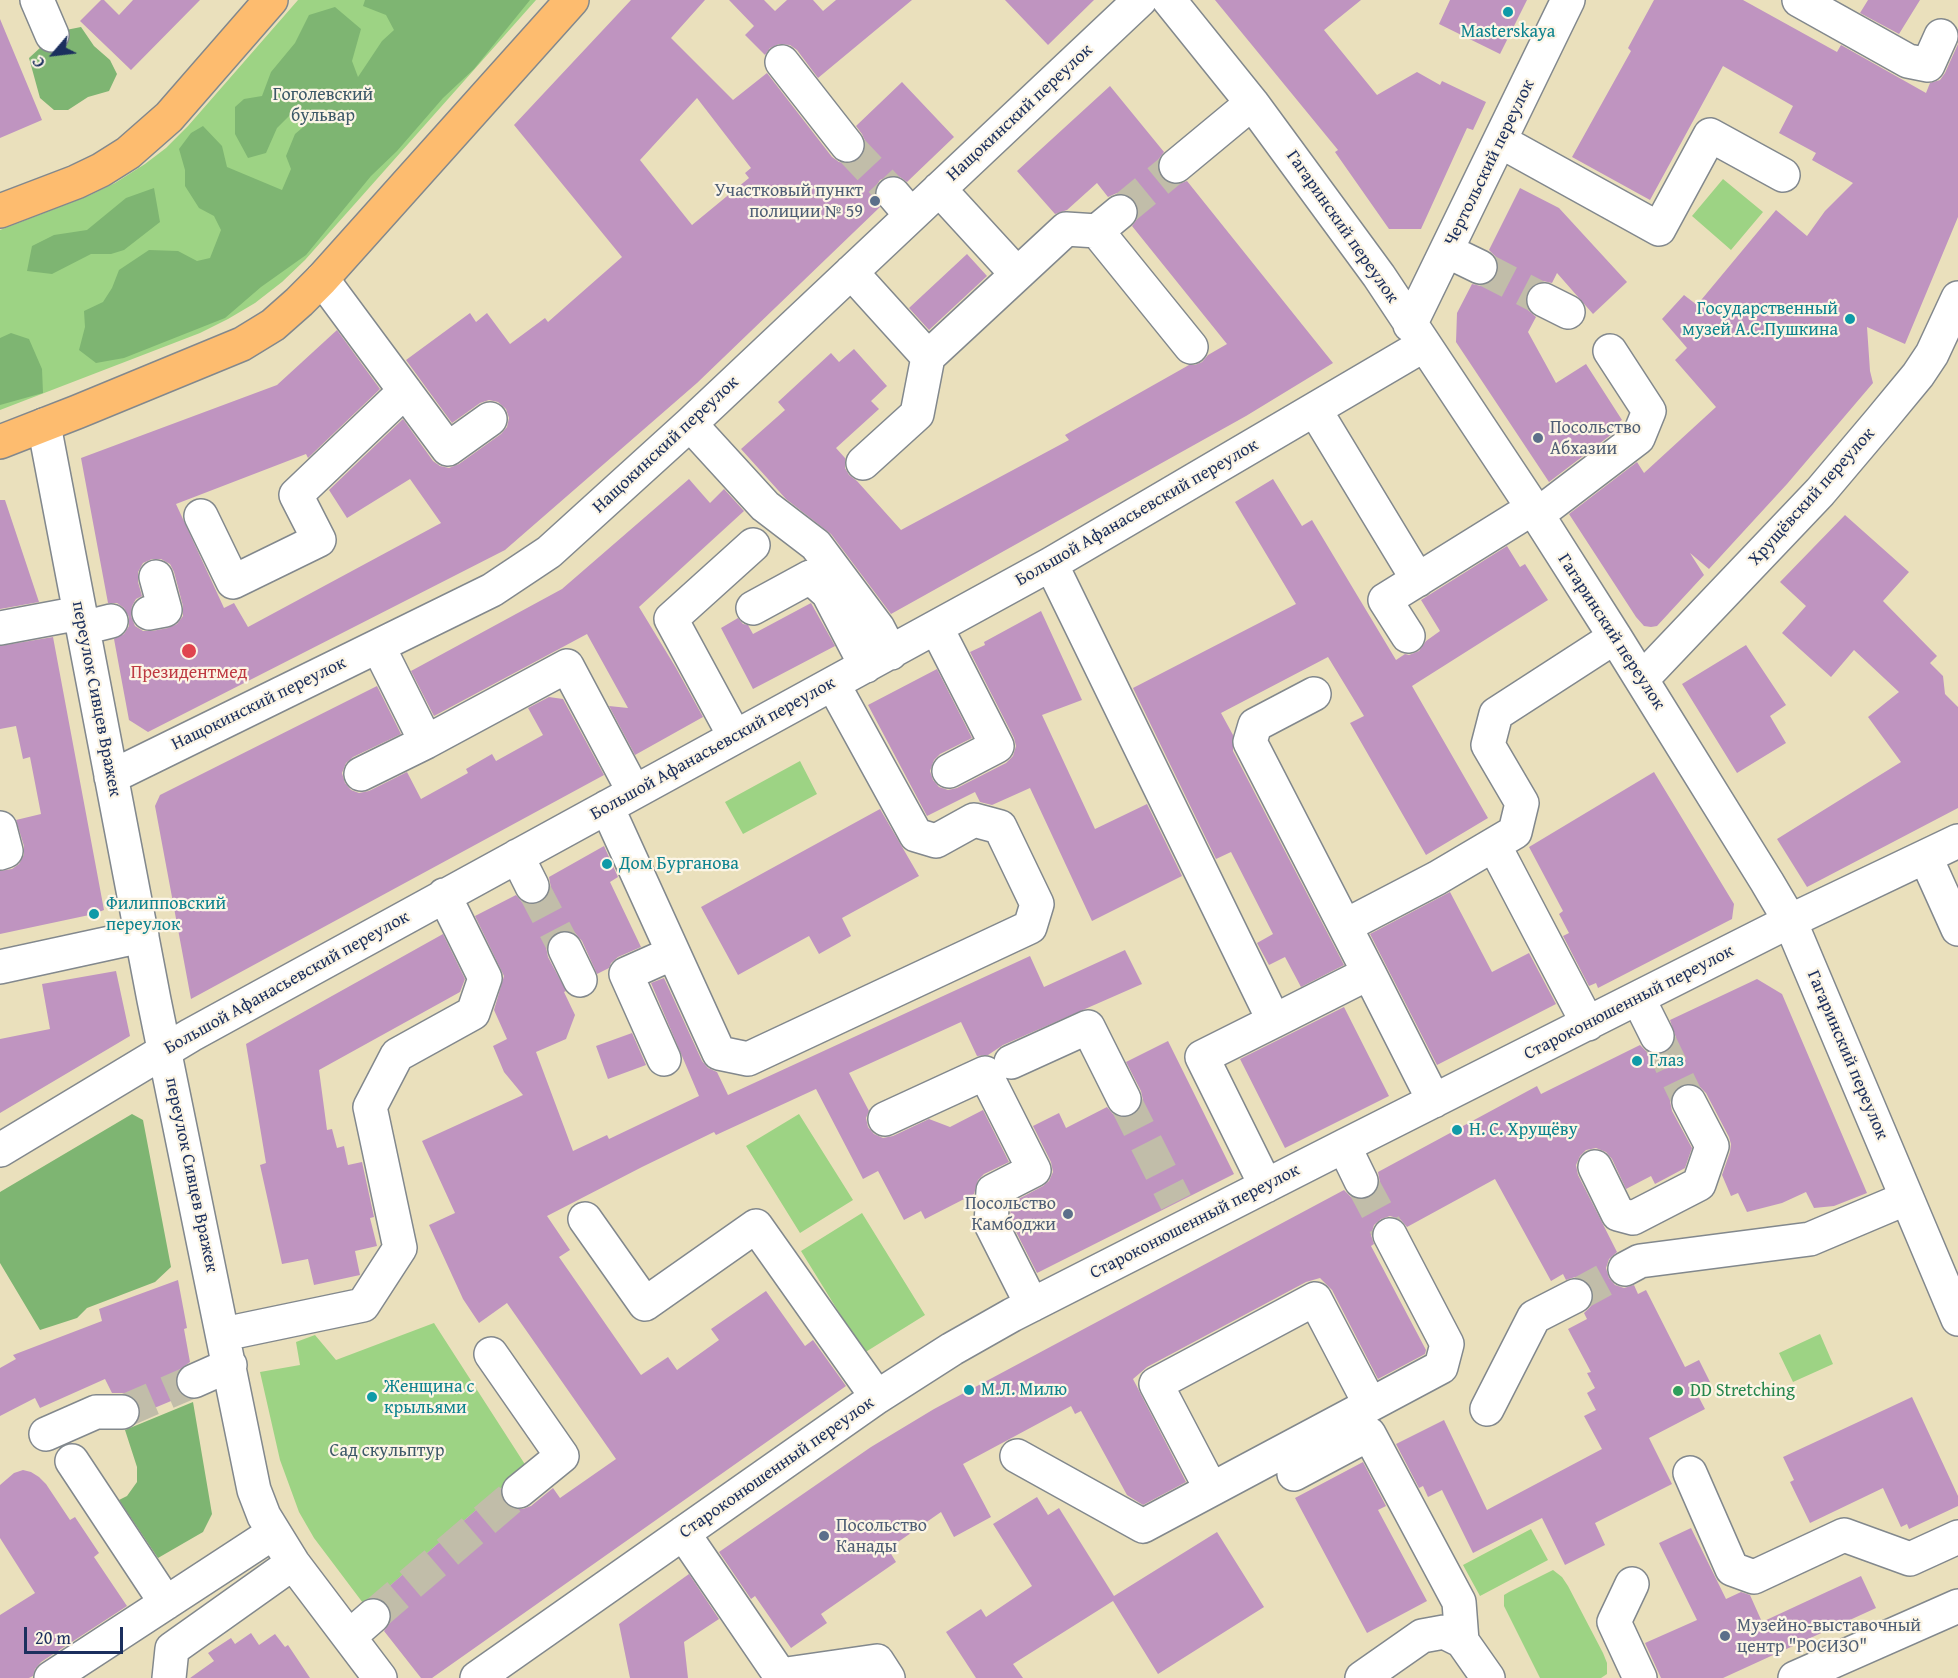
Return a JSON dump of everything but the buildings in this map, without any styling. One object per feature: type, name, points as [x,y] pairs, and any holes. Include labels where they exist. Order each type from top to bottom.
[{"type":"main road","points":[[0,211],[76,182],[128,153],[169,117],[271,0]]},
{"type":"main road","points":[[0,442],[242,344],[273,325],[322,279],[572,0]]},
{"type":"street","points":[[37,0],[52,35]]},
{"type":"street","name":"Нащокинский переулок","points":[[111,777],[492,590],[524,570],[568,536],[851,272],[902,204],[939,189],[1140,0]]},
{"type":"street","name":"Гагаринский переулок","points":[[1169,0],[1252,104],[1379,276],[1615,636],[1790,921],[1907,1198],[1949,1274],[1958,1319]]},
{"type":"street","name":"Чертольский переулок","points":[[1417,335],[1447,251],[1568,0]]},
{"type":"street","points":[[1799,0],[1908,61],[1928,65],[1941,36]]},
{"type":"street","points":[[782,62],[847,145]]},
{"type":"street","points":[[1176,166],[1252,104]]},
{"type":"street","points":[[1500,141],[1659,229],[1710,135],[1783,175]]},
{"type":"street","points":[[939,189],[1017,274]]},
{"type":"street","points":[[863,463],[916,414],[928,357],[1066,229],[1108,222],[1191,347]]},
{"type":"street","points":[[1447,251],[1480,267]]},
{"type":"street","points":[[851,272],[928,357]]},
{"type":"street","points":[[322,279],[448,449],[490,419]]},
{"type":"street","name":"Хрущёвский переулок","points":[[1642,679],[1820,492],[1880,421],[1918,375],[1932,354],[1958,298]]},
{"type":"street","name":"Большой Афанасьевский переулок","points":[[0,1150],[191,1035],[1051,564],[1315,410],[1417,335]]},
{"type":"street","points":[[1408,636],[1385,600],[1535,512],[1638,438],[1649,411],[1610,351]]},
{"type":"street","points":[[201,516],[233,582],[319,540],[296,495],[405,392]]},
{"type":"street","points":[[1315,410],[1418,580]]},
{"type":"street","points":[[690,424],[765,506],[816,545],[878,628],[879,659]]},
{"type":"street","name":"переулок Сивцев Вражек","points":[[44,425],[91,621],[111,777],[254,1490],[273,1533],[293,1563],[380,1678]]},
{"type":"street","points":[[735,737],[671,620],[753,544]]},
{"type":"street","points":[[1051,564],[1274,1021]]},
{"type":"street","points":[[156,576],[162,619]]},
{"type":"street","points":[[753,608],[810,578],[828,594],[879,659]]},
{"type":"street","points":[[0,628],[91,621]]},
{"type":"street","points":[[936,627],[997,746],[949,771]]},
{"type":"street","points":[[1345,926],[1437,879],[1515,832],[1522,802],[1488,745],[1496,714],[1615,636]]},
{"type":"street","points":[[378,646],[426,742]]},
{"type":"street","points":[[361,774],[426,742],[567,666],[620,800],[673,953],[719,1053],[748,1059],[1030,927],[1037,904],[1000,828],[974,820],[936,841],[916,835],[833,684]]},
{"type":"street","points":[[1314,694],[1255,725],[1250,742],[1434,1101]]},
{"type":"street","points":[[0,828],[6,851],[0,852]]},
{"type":"street","name":"Староконюшенный переулок","points":[[477,1678],[877,1398],[952,1349],[1032,1305],[1182,1214],[1266,1186],[1790,921],[1958,841]]},
{"type":"street","points":[[1494,845],[1588,1024]]},
{"type":"street","points":[[517,856],[532,886]]},
{"type":"street","points":[[1926,858],[1958,929]]},
{"type":"street","points":[[194,1381],[226,1350],[363,1305],[400,1248],[370,1107],[397,1055],[473,1013],[485,978],[444,895]]},
{"type":"street","points":[[0,967],[142,936]]},
{"type":"street","points":[[565,949],[580,980]]},
{"type":"street","points":[[664,1059],[626,974],[673,953]]},
{"type":"street","points":[[1266,1186],[1202,1057],[1370,973]]},
{"type":"street","points":[[1638,999],[1657,1036]]},
{"type":"street","points":[[1011,1062],[1088,1027],[1124,1099]]},
{"type":"street","points":[[885,1119],[985,1073],[1034,1170],[993,1191],[991,1224],[1032,1305]]},
{"type":"street","points":[[1595,1167],[1618,1214],[1633,1218],[1699,1184],[1712,1146],[1689,1102]]},
{"type":"street","points":[[1344,1146],[1361,1181]]},
{"type":"street","points":[[1625,1269],[1640,1261],[1810,1239],[1907,1198]]},
{"type":"street","points":[[585,1219],[645,1304],[756,1226],[877,1398]]},
{"type":"street","points":[[1017,1456],[1143,1526],[1441,1367],[1447,1344],[1390,1235]]},
{"type":"street","points":[[1487,1409],[1534,1317],[1575,1296]]},
{"type":"street","points":[[1211,1489],[1156,1384],[1315,1299],[1370,1404]]},
{"type":"street","points":[[491,1354],[562,1456],[519,1491]]},
{"type":"street","points":[[46,1434],[96,1412],[122,1412]]},
{"type":"street","points":[[1294,1474],[1369,1434],[1459,1602],[1462,1641]]},
{"type":"street","points":[[72,1461],[166,1603]]},
{"type":"street","points":[[1690,1473],[1732,1569],[1754,1577],[1844,1535],[1910,1559],[1958,1537]]},
{"type":"street","points":[[51,1678],[273,1533]]},
{"type":"street","points":[[683,1533],[780,1675],[877,1661],[888,1678]]},
{"type":"street","points":[[169,1678],[172,1649],[293,1563]]},
{"type":"street","points":[[1632,1584],[1614,1622],[1640,1678]]},
{"type":"street","points":[[1795,1678],[1958,1606]]},
{"type":"street","points":[[349,1638],[373,1616]]},
{"type":"street","points":[[1362,1678],[1422,1636],[1444,1632],[1462,1641],[1488,1678]]},
{"type":"green space","name":"Гоголевский бульвар","points":[[298,0],[536,0],[305,260],[255,303],[200,333],[0,410],[0,230],[88,196],[115,183],[166,148]]},
{"type":"green space","points":[[365,0],[530,0],[474,69],[443,98],[397,151],[371,176],[306,255],[261,287],[225,318],[124,358],[96,363],[79,350],[85,327],[84,311],[103,302],[119,270],[149,250],[178,251],[197,261],[210,258],[221,230],[214,216],[199,208],[185,186],[185,170],[179,149],[191,133],[203,126],[222,146],[227,167],[282,190],[291,169],[286,156],[295,134],[308,123],[305,110],[292,113],[277,128],[266,153],[248,158],[235,134],[235,107],[244,99],[262,96],[271,72],[295,43],[309,15],[335,7],[361,29],[352,61],[358,77],[382,41],[394,30],[386,15],[363,6]]},
{"type":"green space","points":[[81,27],[94,46],[110,60],[117,74],[109,91],[88,97],[68,110],[54,110],[40,98],[29,58],[66,30]]},
{"type":"green space","points":[[1723,179],[1763,212],[1731,250],[1692,216]]},
{"type":"green space","points":[[154,188],[160,222],[124,250],[111,254],[91,254],[52,274],[27,271],[32,246],[54,235],[87,230],[126,198]]},
{"type":"green space","points":[[11,333],[29,339],[42,369],[43,393],[0,405],[0,338]]},
{"type":"green space","points":[[800,761],[817,794],[743,834],[725,802]]},
{"type":"green space","points":[[132,1114],[143,1120],[171,1267],[155,1282],[87,1308],[77,1318],[40,1330],[0,1263],[0,1192]]},
{"type":"green space","points":[[799,1114],[853,1200],[800,1233],[746,1146]]},
{"type":"green space","points":[[862,1213],[925,1315],[864,1353],[801,1251]]},
{"type":"green space","name":"Сад скульптур","points":[[434,1323],[526,1466],[366,1607],[314,1538],[299,1512],[280,1460],[260,1372],[300,1365],[296,1342],[315,1335],[336,1360]]},
{"type":"green space","points":[[1820,1334],[1833,1364],[1793,1382],[1779,1353]]},
{"type":"green space","points":[[193,1402],[212,1514],[203,1532],[158,1558],[119,1500],[127,1496],[137,1482],[137,1467],[125,1430]]},
{"type":"green space","points":[[1531,1529],[1548,1560],[1480,1596],[1463,1565]]},
{"type":"green space","points":[[1553,1570],[1568,1586],[1603,1653],[1607,1663],[1607,1674],[1601,1678],[1540,1678],[1504,1606],[1504,1595]]},
{"type":"tunnel","points":[[847,145],[893,194]]},
{"type":"tunnel","points":[[1120,212],[1176,166]]},
{"type":"tunnel","points":[[1480,267],[1544,300]]},
{"type":"tunnel","points":[[532,886],[565,949]]},
{"type":"tunnel","points":[[1657,1036],[1689,1102]]},
{"type":"tunnel","points":[[1124,1099],[1176,1202]]},
{"type":"tunnel","points":[[1361,1181],[1390,1235]]},
{"type":"tunnel","points":[[1575,1296],[1625,1269]]},
{"type":"tunnel","points":[[122,1412],[194,1381]]},
{"type":"tunnel","points":[[373,1616],[519,1491]]},
{"type":"place","name":"Masterskaya","points":[[1508,12]]},
{"type":"place","name":"Участковый пункт полиции № 59","points":[[875,201]]},
{"type":"place","name":"Государственный музей А.С.Пушкина","points":[[1850,319]]},
{"type":"place","name":"Посольство Абхазии","points":[[1538,438]]},
{"type":"place","name":"Президентмед","points":[[189,651]]},
{"type":"place","name":"Дом Бурганова","points":[[607,864]]},
{"type":"place","name":"Филипповский переулок","points":[[94,914]]},
{"type":"place","name":"Глаз","points":[[1637,1061]]},
{"type":"place","name":"Н. С. Хрущёву","points":[[1457,1130]]},
{"type":"place","name":"Посольство Камбоджи","points":[[1068,1214]]},
{"type":"place","name":"М.Л. Милю","points":[[969,1390]]},
{"type":"place","name":"DD Stretching","points":[[1678,1391]]},
{"type":"place","name":"Женщина с крыльями","points":[[372,1397]]},
{"type":"place","name":"Посольство Канады","points":[[824,1536]]},
{"type":"place","name":"Музейно-выставочный центр \"РОСИЗО\"","points":[[1725,1636]]}]
